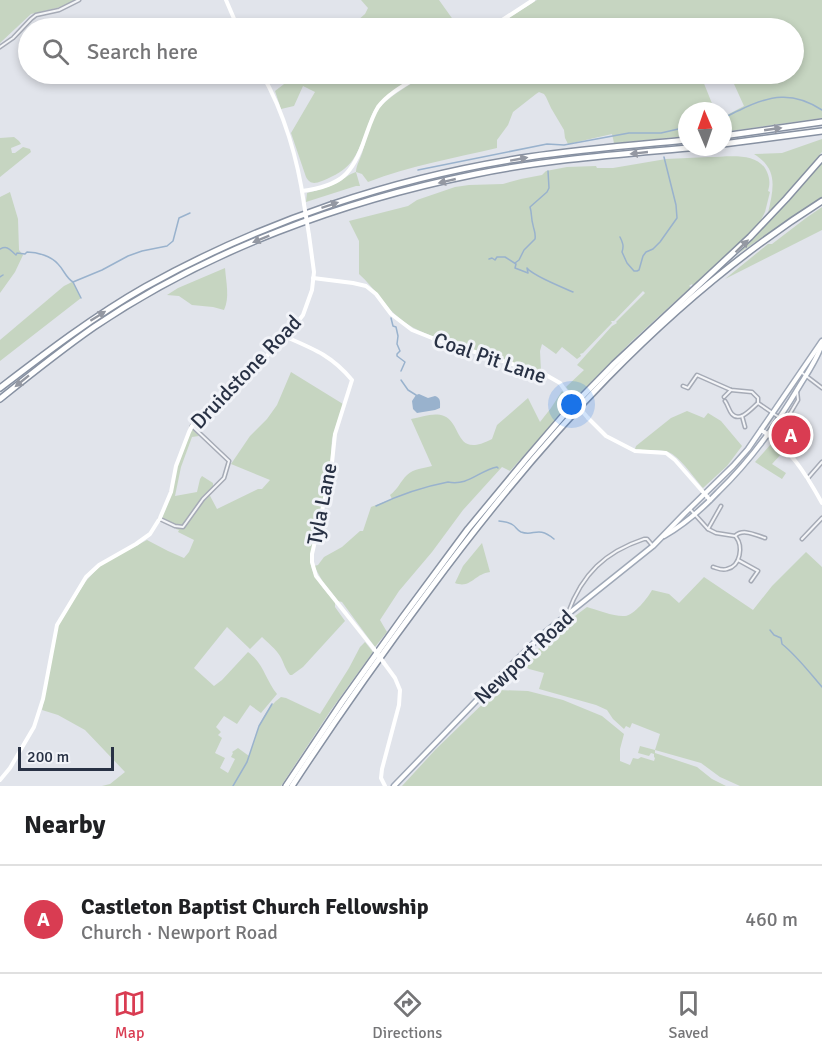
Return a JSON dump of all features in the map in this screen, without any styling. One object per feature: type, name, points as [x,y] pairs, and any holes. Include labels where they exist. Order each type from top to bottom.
[{"type":"highway","points":[[732,135],[822,122]]},
{"type":"highway","points":[[732,143],[822,131]]},
{"type":"highway","points":[[0,388],[88,322],[144,288],[225,246],[321,208],[407,182],[474,167],[528,157],[678,141]]},
{"type":"highway","points":[[0,399],[57,353],[152,292],[233,251],[322,215],[391,194],[476,174],[554,161],[678,149]]},
{"type":"highway","points":[[286,786],[402,618],[468,530],[526,459],[579,399],[750,237],[822,158]]},
{"type":"highway","points":[[292,786],[366,677],[433,585],[495,504],[560,428],[626,360],[691,300],[756,246],[822,201]]},
{"type":"street","points":[[32,18],[59,10],[79,0]]},
{"type":"street","points":[[226,0],[234,18]]},
{"type":"street","points":[[505,18],[533,0]]},
{"type":"street","points":[[0,47],[18,33]]},
{"type":"street","name":"Druidstone Road","points":[[0,780],[34,727],[45,691],[57,625],[86,577],[93,570],[150,534],[171,492],[176,466],[192,426],[217,405],[286,337],[303,315],[308,304],[314,272],[297,162],[268,84]]},
{"type":"street","points":[[302,191],[327,186],[349,172],[379,106],[408,84]]},
{"type":"street","name":"Coal Pit Lane","points":[[314,278],[366,286],[391,314],[412,330],[546,375],[560,383],[606,436],[634,451],[666,453],[710,500]]},
{"type":"street","name":"Tyla Lane","points":[[286,337],[325,354],[352,380],[335,434],[331,472],[312,562],[316,576],[374,649],[395,678],[400,690],[399,705],[382,769],[381,778],[385,786]]},
{"type":"street","name":"Newport Road","points":[[394,786],[543,634],[653,546],[704,493],[734,466],[822,343]]},
{"type":"street","name":"Newport Road","points":[[662,537],[681,527],[748,460],[779,420],[818,355],[822,343]]},
{"type":"street","points":[[801,372],[822,388]]},
{"type":"street","points":[[683,386],[688,388],[697,375],[730,390],[752,392],[758,399],[758,403],[779,420],[773,435],[775,440]]},
{"type":"street","points":[[724,396],[730,390]]},
{"type":"street","name":"Newport Road","points":[[775,440],[798,400],[797,391]]},
{"type":"street","points":[[725,401],[736,417],[742,416],[758,403]]},
{"type":"street","points":[[742,416],[745,427]]},
{"type":"street","points":[[160,518],[175,526],[183,526],[224,478],[229,461],[192,426]]},
{"type":"street","points":[[761,430],[775,440],[808,478],[822,503]]},
{"type":"street","points":[[808,478],[822,462]]},
{"type":"street","points":[[708,529],[721,506]]},
{"type":"street","points":[[690,508],[708,529],[716,533],[735,536],[739,542],[738,560],[728,569],[721,570],[713,567]]},
{"type":"street","points":[[802,539],[822,518]]},
{"type":"street","points":[[735,536],[742,531],[765,538]]},
{"type":"street","points":[[567,615],[584,581],[601,561],[644,539],[653,546]]},
{"type":"street","points":[[738,560],[758,571],[751,581]]},
{"type":"green space","points":[[0,0],[77,0],[61,7],[31,14],[27,18],[18,18],[18,26],[0,43]]},
{"type":"green space","points":[[361,0],[439,0],[452,18],[360,18],[368,8]]},
{"type":"green space","points":[[537,0],[822,0],[822,118],[732,131],[732,112],[744,106],[734,84],[804,84],[804,18],[509,18]]},
{"type":"green space","points":[[284,84],[404,84],[375,109],[359,149],[346,168],[332,177],[314,183],[306,177],[291,133],[315,92],[303,86],[294,106],[281,109],[275,91]]},
{"type":"green space","points":[[411,84],[704,84],[711,102],[678,102],[678,137],[614,143],[612,134],[568,144],[564,130],[546,97],[539,92],[513,112],[508,125],[497,140],[497,148],[416,167],[368,182],[362,174],[356,172],[375,114],[382,105]]},
{"type":"green space","points":[[14,137],[21,144],[11,148],[12,153],[23,147],[30,149],[31,152],[0,177],[0,138]]},
{"type":"green space","points":[[822,139],[822,152],[768,213],[773,187],[771,172],[754,154],[782,153]]},
{"type":"green space","points":[[733,156],[757,161],[767,172],[768,191],[770,192],[760,222],[693,286],[692,284],[689,286],[691,287],[633,340],[575,398],[566,387],[584,370],[577,365],[645,293],[643,291],[614,321],[611,321],[612,323],[577,359],[562,347],[556,354],[542,344],[541,371],[460,346],[413,328],[391,310],[359,274],[359,241],[349,221],[408,206],[417,200],[455,187],[503,184],[567,167],[613,168],[666,159]]},
{"type":"green space","points":[[822,163],[822,198],[739,253],[785,204]]},
{"type":"green space","points":[[356,172],[360,186],[306,202],[307,193],[333,185]]},
{"type":"green space","points":[[10,192],[18,219],[19,250],[23,255],[15,272],[0,293],[0,197]]},
{"type":"green space","points":[[822,207],[822,230],[725,279],[768,244],[772,244]]},
{"type":"green space","points":[[225,268],[227,295],[224,310],[192,305],[179,296],[167,295],[178,288]]},
{"type":"green space","points":[[73,282],[81,298],[0,361],[0,340],[64,286]]},
{"type":"green space","points":[[291,372],[343,404],[332,439],[330,469],[310,559],[315,577],[335,602],[335,607],[345,621],[303,667],[292,675],[288,673],[278,653],[262,637],[250,649],[227,627],[194,668],[214,686],[248,652],[258,662],[277,694],[261,713],[250,705],[237,724],[224,716],[216,727],[221,732],[218,735],[222,738],[215,753],[225,758],[220,768],[228,773],[235,759],[231,757],[232,752],[238,748],[249,756],[264,716],[281,697],[320,714],[360,647],[365,642],[373,652],[281,786],[102,786],[110,784],[125,772],[85,730],[58,715],[42,710],[58,626],[86,581],[104,563],[147,540],[184,558],[189,552],[194,540],[178,532],[175,525],[162,518],[177,466],[192,429],[199,436],[192,437],[181,467],[175,496],[197,492],[202,476],[213,483],[213,488],[208,492],[217,509],[262,489],[270,480],[231,464],[250,436],[277,405]]},
{"type":"green space","points":[[562,391],[572,402],[510,471],[502,467],[463,510],[399,591],[380,620],[387,632],[375,647],[342,602],[338,601],[323,582],[314,566],[363,531],[371,507],[392,499],[390,495],[409,473],[432,466],[411,419],[432,415],[444,416],[450,420],[465,443],[480,444],[492,439],[497,425],[528,398],[540,422]]},
{"type":"green space","points":[[687,411],[704,418],[708,413],[721,421],[742,446],[727,466],[703,488],[670,453],[661,450],[635,449],[671,418]]},
{"type":"green space","points":[[775,443],[784,451],[772,464],[786,473],[782,479],[755,462],[771,444]]},
{"type":"green space","points":[[482,543],[490,572],[480,575],[469,583],[455,583],[463,566]]},
{"type":"green space","points":[[806,552],[822,567],[822,786],[740,786],[720,777],[701,763],[655,750],[660,734],[632,723],[630,728],[626,726],[624,729],[607,710],[539,689],[544,673],[529,669],[522,664],[567,622],[587,607],[621,616],[629,615],[652,590],[669,594],[679,603],[704,577],[753,610],[772,586]]},
{"type":"green space","points":[[497,690],[528,691],[563,700],[602,716],[624,734],[620,761],[630,765],[633,758],[641,757],[654,761],[654,754],[651,753],[649,756],[638,753],[640,746],[655,750],[655,753],[697,767],[712,779],[726,786],[402,786],[436,749]]},
{"type":"water","points":[[419,394],[428,398],[437,397],[440,400],[440,408],[417,413],[413,409],[412,401]]},
{"type":"waterway","points":[[732,114],[761,101],[781,97],[801,100],[822,110]]},
{"type":"waterway","points":[[418,170],[547,144],[564,145],[629,133],[661,133],[678,129]]},
{"type":"waterway","points":[[620,237],[623,244],[622,252],[627,263],[634,271],[637,271],[646,252],[660,242],[677,218],[664,157]]},
{"type":"waterway","points":[[515,263],[535,239],[530,207],[547,192],[549,188],[548,171]]},
{"type":"waterway","points":[[81,298],[73,282],[128,256],[167,246],[173,241],[179,218],[190,213]]},
{"type":"waterway","points":[[0,249],[7,248],[16,255],[31,252],[48,257],[55,261],[73,282]]},
{"type":"waterway","points":[[489,259],[505,257],[516,264],[515,268],[528,273],[527,268],[541,278],[573,292]]},
{"type":"waterway","points":[[391,318],[398,336],[397,344],[400,351],[397,356],[405,362],[401,371]]},
{"type":"waterway","points":[[401,380],[408,390],[416,395]]},
{"type":"waterway","points":[[376,506],[420,489],[448,482],[462,482],[490,469],[498,468]]},
{"type":"waterway","points":[[499,521],[511,524],[521,532],[540,532],[554,539]]},
{"type":"waterway","points":[[770,630],[781,638],[782,644],[822,687]]},
{"type":"waterway","points":[[233,786],[247,762],[259,726],[272,704]]},
{"type":"place","name":"Castleton Baptist Church Fellowship","points":[[791,435]]}]
